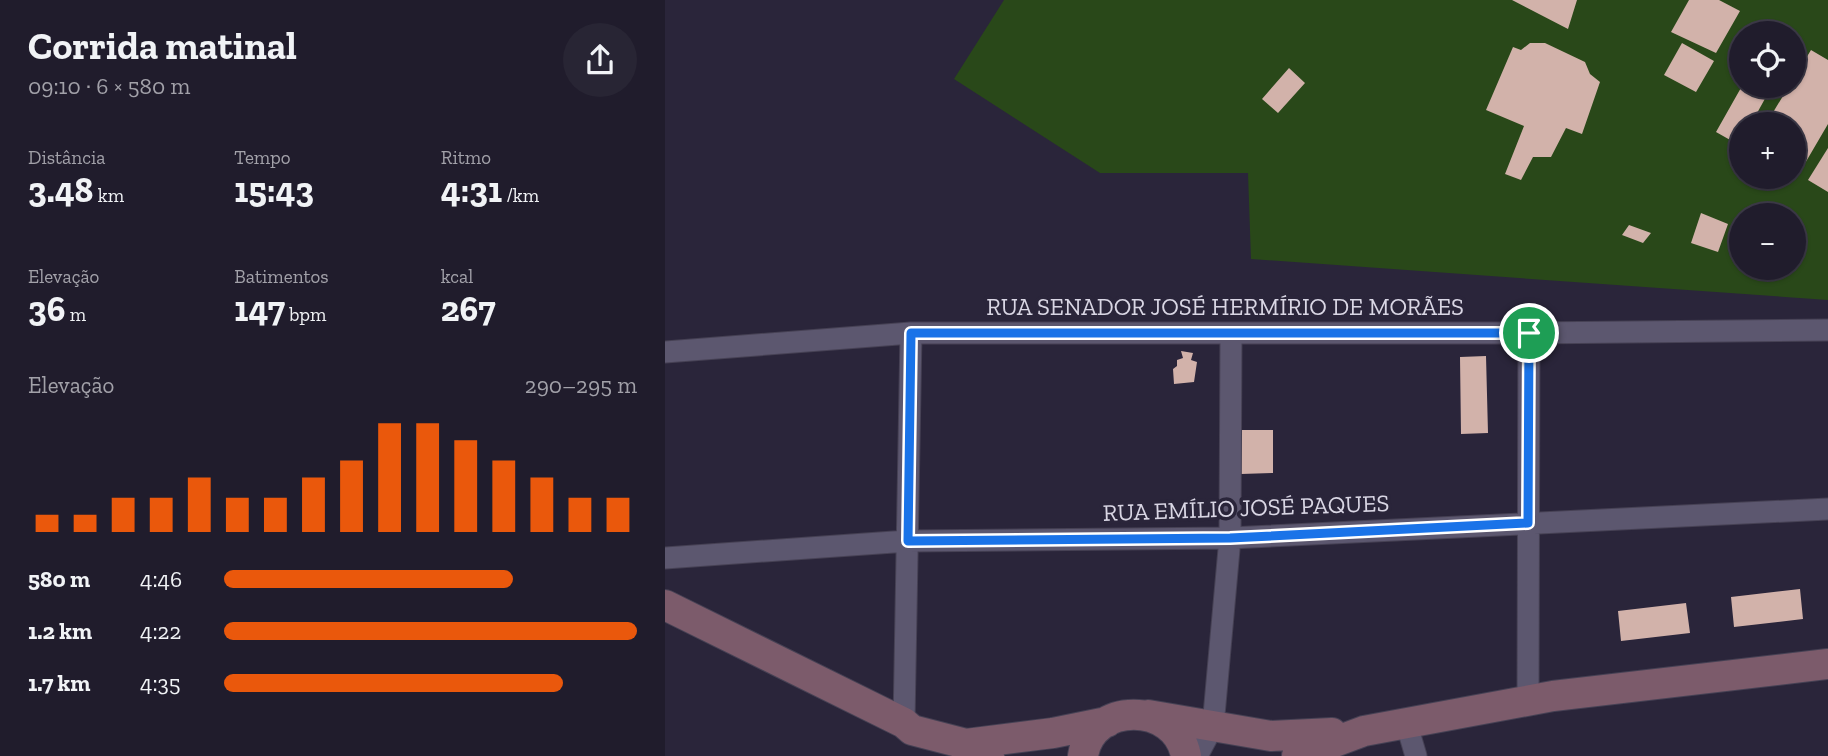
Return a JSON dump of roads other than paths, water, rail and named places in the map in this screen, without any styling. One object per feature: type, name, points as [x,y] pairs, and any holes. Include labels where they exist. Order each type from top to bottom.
[{"type":"main road","points":[[666,606],[904,723],[912,730],[977,750],[1107,722],[1127,715],[1148,715],[1271,736],[1364,731]]},
{"type":"main road","points":[[1297,756],[1364,731],[1528,700],[1828,664]]},
{"type":"main road","points":[[1148,715],[1165,723],[1178,736],[1186,756]]},
{"type":"main road","points":[[1083,756],[1093,734],[1107,722]]},
{"type":"street","name":"RUA SENADOR JOSÉ HERMÍRIO DE MORÃES","points":[[665,352],[911,333],[1828,330]]},
{"type":"street","points":[[904,723],[911,333]]},
{"type":"street","points":[[1528,700],[1529,333]]},
{"type":"street","points":[[1197,756],[1213,726],[1230,538],[1231,334]]},
{"type":"street","name":"RUA EMÍLIO JOSÉ PAQUES","points":[[665,558],[908,541],[1230,538],[1828,509]]},
{"type":"street","points":[[1406,722],[1416,756]]}]
